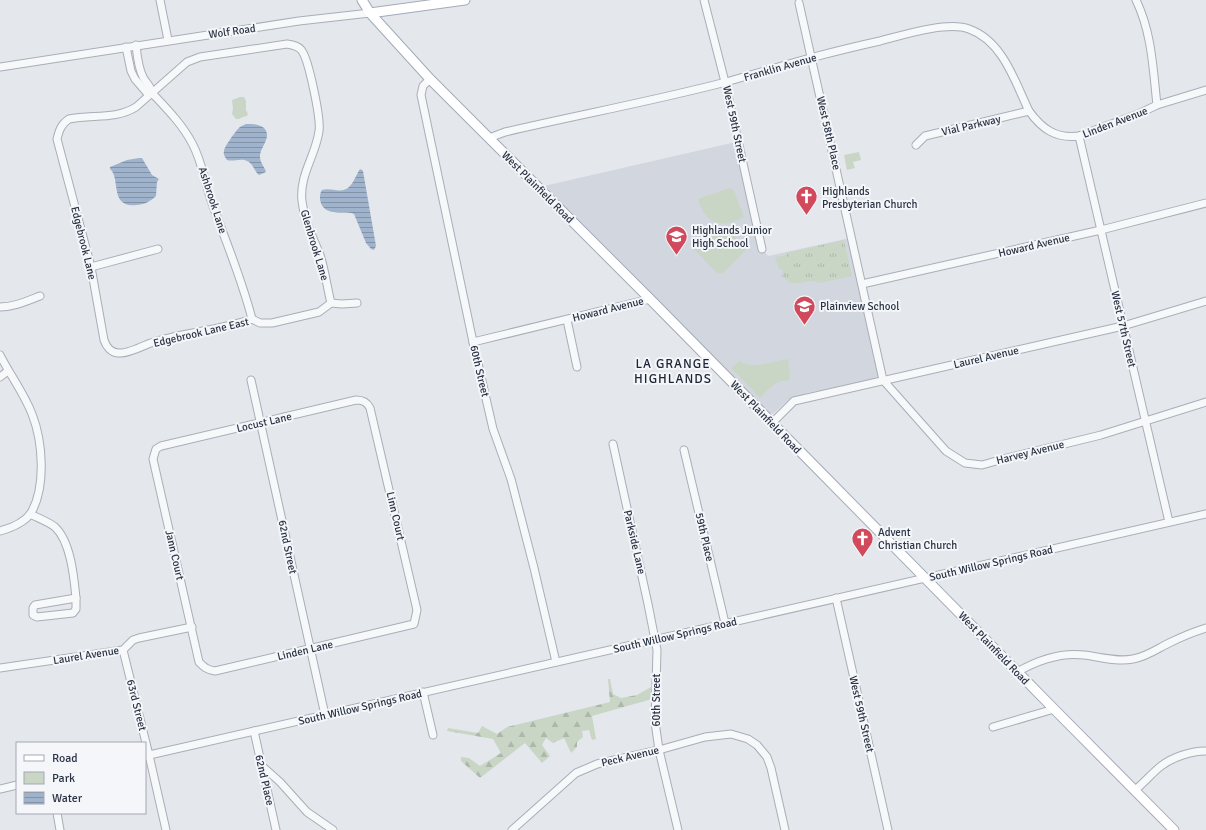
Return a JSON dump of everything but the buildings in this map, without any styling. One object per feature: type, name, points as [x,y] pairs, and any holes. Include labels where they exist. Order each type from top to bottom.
[{"type":"main road","name":"West Plainfield Road","points":[[362,0],[370,13],[430,79],[650,299],[1174,830]]},
{"type":"main road","name":"Wolf Road","points":[[370,13],[464,0]]},
{"type":"street","points":[[160,0],[168,40]]},
{"type":"street","name":"West 59th Street","points":[[704,0],[725,82],[762,249]]},
{"type":"street","points":[[1136,0],[1143,16],[1150,43],[1157,105]]},
{"type":"street","name":"West 58th Place","points":[[799,3],[884,380]]},
{"type":"street","name":"Wolf Road","points":[[0,67],[168,40],[299,21],[370,13]]},
{"type":"street","name":"Franklin Avenue","points":[[489,138],[505,132],[725,82],[812,58],[935,28],[953,26],[967,28],[982,35],[997,49],[1006,63],[1029,112]]},
{"type":"street","name":"Glenbrook Lane","points":[[152,93],[187,62],[200,57],[286,44],[294,45],[301,49],[306,58],[320,116],[320,131],[316,146],[306,167],[302,182],[302,200],[306,222],[320,256],[331,303]]},
{"type":"street","name":"Ashbrook Lane","points":[[136,45],[139,64],[143,76],[151,87],[152,93],[183,127],[197,153],[202,165],[213,205],[245,292],[252,319]]},
{"type":"street","name":"Ashbrook Lane","points":[[126,47],[131,71],[135,79],[147,93],[152,93]]},
{"type":"street","name":"60th Street","points":[[430,79],[423,86],[421,95],[473,342],[493,429],[513,486],[556,662]]},
{"type":"street","name":"Linden Avenue","points":[[1029,112],[1045,129],[1070,137],[1079,136],[1136,115],[1157,105],[1206,90]]},
{"type":"street","name":"Edgebrook Lane","points":[[115,352],[108,347],[104,340],[91,267],[57,139],[59,129],[69,119],[118,115],[125,113],[136,107],[152,93]]},
{"type":"street","name":"Vial Parkway","points":[[916,145],[925,136],[1029,112]]},
{"type":"street","name":"West 57th Street","points":[[1079,136],[1169,522]]},
{"type":"street","name":"Howard Avenue","points":[[862,284],[1101,230],[1206,203]]},
{"type":"street","points":[[91,267],[158,249]]},
{"type":"street","points":[[0,307],[20,304],[40,296]]},
{"type":"street","name":"Howard Avenue","points":[[473,342],[650,299]]},
{"type":"street","name":"Laurel Avenue","points":[[772,423],[794,400],[1123,326],[1206,301]]},
{"type":"street","points":[[331,303],[357,303]]},
{"type":"street","name":"Edgebrook Lane East","points":[[115,352],[122,353],[157,341],[234,325],[252,319],[260,323],[272,323],[319,312],[331,303]]},
{"type":"street","name":"Howard Avenue","points":[[567,320],[577,367]]},
{"type":"street","points":[[0,355],[8,371],[22,391],[32,413],[37,428],[42,464],[38,497],[30,514],[19,524],[0,531]]},
{"type":"street","points":[[0,377],[8,371]]},
{"type":"street","name":"62nd Street","points":[[251,380],[325,715]]},
{"type":"street","name":"Harvey Avenue","points":[[884,380],[946,451],[965,463],[982,465],[1101,435],[1206,402]]},
{"type":"street","name":"Locust Lane","points":[[156,450],[161,446],[356,400],[361,400],[370,408]]},
{"type":"street","name":"Linn Court","points":[[370,408],[417,610],[414,624]]},
{"type":"street","name":"Parkside Lane","points":[[613,444],[648,604],[654,640]]},
{"type":"street","name":"Jann Court","points":[[156,450],[153,458],[199,662]]},
{"type":"street","name":"59th Place","points":[[684,450],[725,624]]},
{"type":"street","points":[[30,514],[55,527],[65,541],[74,576],[76,598],[76,609],[73,613],[37,617],[33,615],[32,608],[35,605],[76,598]]},
{"type":"street","name":"South Willow Springs Road","points":[[147,755],[1206,514]]},
{"type":"street","name":"West 59th Street","points":[[836,598],[888,830]]},
{"type":"street","name":"Linden Lane","points":[[199,662],[205,668],[215,671],[414,624]]},
{"type":"street","name":"Laurel Avenue","points":[[0,668],[123,650],[133,640],[139,638],[192,627]]},
{"type":"street","points":[[1017,672],[1033,663],[1052,656],[1066,654],[1115,660],[1134,659],[1145,656],[1182,637],[1206,628]]},
{"type":"street","name":"60th Street","points":[[654,640],[656,650],[655,722],[659,750],[678,830]]},
{"type":"street","name":"63rd Street","points":[[123,650],[144,742]]},
{"type":"street","points":[[423,692],[433,735]]},
{"type":"street","points":[[993,727],[1054,709]]},
{"type":"street","name":"62nd Place","points":[[254,731],[276,830]]},
{"type":"street","name":"Peck Avenue","points":[[517,829],[576,773],[597,764],[659,750],[705,737],[731,734],[748,739],[757,745],[764,753],[771,768],[785,830]]},
{"type":"street","points":[[1135,790],[1161,766],[1180,756],[1199,751],[1206,751]]},
{"type":"street","name":"63rd Street","points":[[147,755],[166,830]]},
{"type":"street","points":[[262,765],[280,782],[307,812],[333,830]]},
{"type":"street","points":[[0,789],[16,785]]},
{"type":"street","points":[[57,814],[60,830]]},
{"type":"shaded area","points":[[736,142],[758,243],[768,256],[850,238],[880,375],[874,379],[807,393],[788,400],[773,414],[770,413],[544,186]]},
{"type":"green space","points":[[244,97],[246,101],[246,110],[248,114],[247,116],[236,119],[232,114],[232,100]]},
{"type":"green space","points":[[859,152],[861,160],[853,162],[855,168],[847,170],[844,155]]},
{"type":"green space","points":[[730,188],[734,191],[744,217],[728,223],[715,222],[705,214],[698,199]]},
{"type":"green space","points":[[716,230],[722,230],[730,233],[737,238],[746,250],[723,273],[717,273],[691,246],[704,234]]},
{"type":"green space","points":[[844,240],[852,276],[819,283],[812,281],[790,283],[782,276],[782,269],[789,264],[786,253]]},
{"type":"green space","points":[[786,255],[789,264],[782,269],[779,269],[775,257]]},
{"type":"green space","points":[[788,359],[790,375],[789,381],[781,381],[777,383],[760,398],[731,368],[740,361],[744,364],[756,365]]},
{"type":"green space","points":[[608,679],[610,679],[613,694],[621,698],[637,695],[651,687],[652,699],[592,716],[596,739],[592,740],[589,730],[582,731],[583,737],[577,742],[577,747],[571,753],[564,738],[553,743],[546,738],[542,745],[550,756],[542,763],[525,743],[480,778],[461,761],[461,757],[469,758],[480,766],[501,753],[493,739],[447,731],[448,728],[478,733],[482,726],[497,734],[507,727],[610,702]]},
{"type":"water","points":[[246,124],[260,126],[266,131],[267,135],[260,157],[266,172],[259,175],[249,162],[244,160],[227,160],[224,154],[228,142],[240,127]]},
{"type":"water","points":[[142,158],[152,175],[159,179],[157,182],[156,196],[150,201],[139,205],[128,205],[122,202],[119,197],[115,179],[110,167],[127,160]]},
{"type":"water","points":[[360,169],[363,171],[376,246],[374,250],[371,249],[366,243],[354,214],[331,212],[324,208],[320,199],[322,190],[347,189],[353,182]]},
{"type":"place","name":"Highlands Presbyterian Church","points":[[807,216]]},
{"type":"place","name":"Highlands Junior High School","points":[[676,256]]},
{"type":"place","name":"Plainview School","points":[[804,326]]},
{"type":"place","name":"Advent Christian Church","points":[[863,558]]},
{"type":"district","name":"LA GRANGE HIGHLANDS","points":[[673,370]]}]
